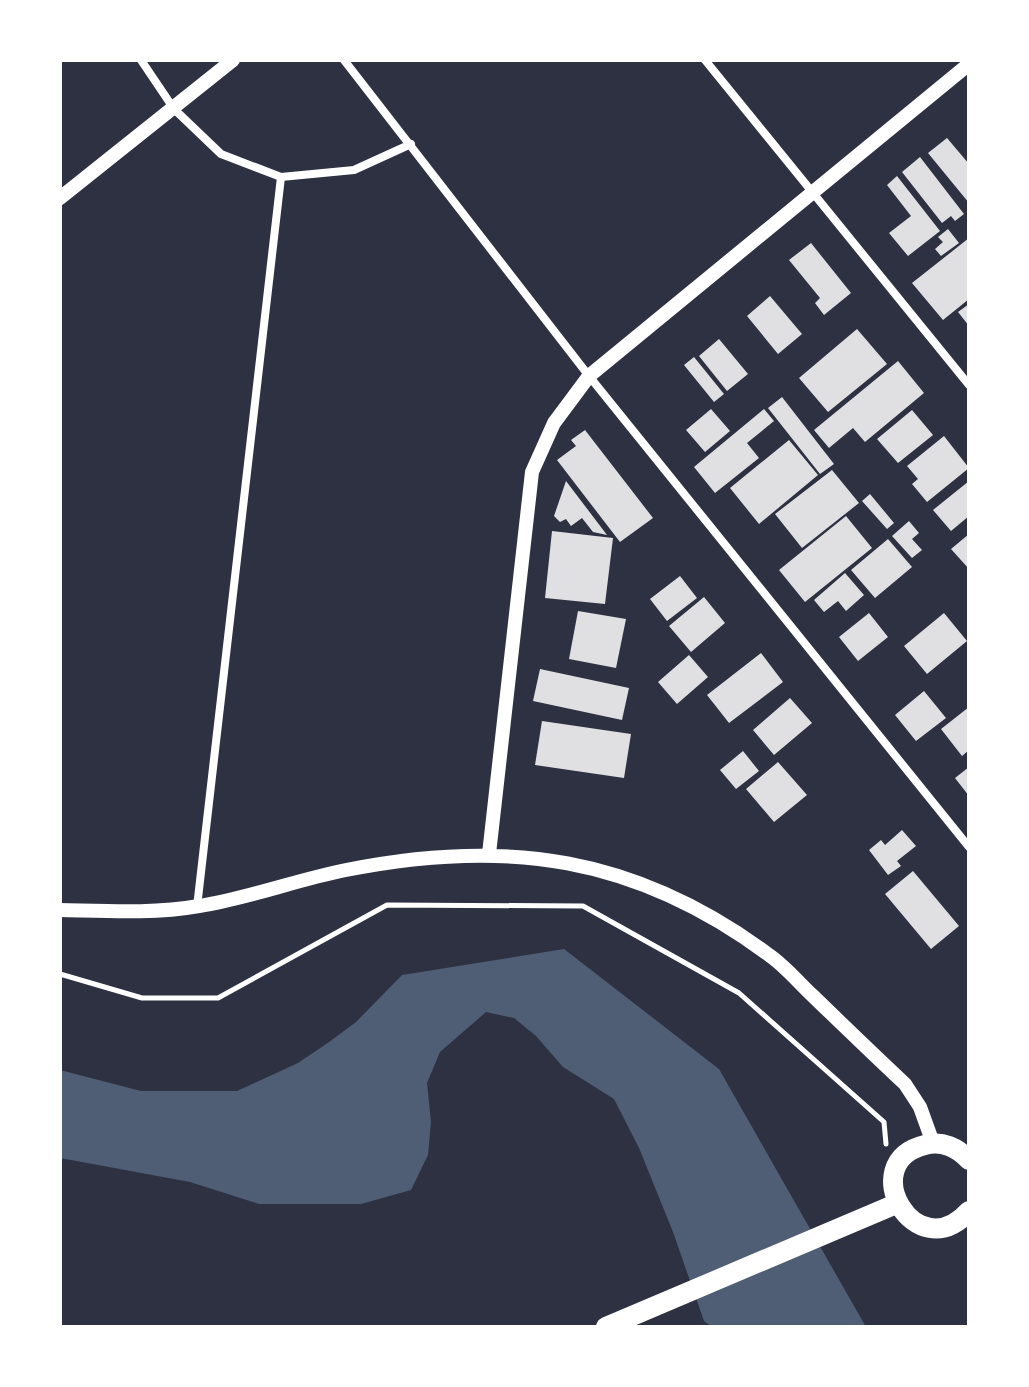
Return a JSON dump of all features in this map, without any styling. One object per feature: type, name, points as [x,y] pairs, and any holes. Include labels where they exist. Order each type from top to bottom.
[{"type":"main road","points":[[969,1160],[955,1148],[933,1143],[914,1149],[896,1168],[892,1188],[896,1204],[906,1217],[935,1228],[954,1223],[969,1211]]},
{"type":"main road","points":[[606,1327],[833,1228],[896,1204]]},
{"type":"street","points":[[141,60],[174,109],[221,154],[281,177],[354,170],[411,144]]},
{"type":"street","points":[[60,198],[233,60]]},
{"type":"street","points":[[344,60],[589,376],[969,847]]},
{"type":"street","points":[[705,60],[969,385]]},
{"type":"street","points":[[489,854],[532,472],[554,423],[589,376],[969,64]]},
{"type":"street","points":[[197,907],[281,177]]},
{"type":"street","points":[[60,910],[119,912],[197,907],[342,870],[417,858],[489,854],[575,864],[628,877],[691,904],[772,956],[905,1084],[920,1107],[933,1143]]},
{"type":"path","points":[[60,974],[142,998],[218,998],[387,905],[583,906],[739,993],[884,1122],[885,1151]]},
{"type":"water","points":[[564,949],[719,1069],[866,1327],[712,1327],[704,1321],[639,1148],[614,1099],[563,1067],[536,1036],[514,1018],[486,1012],[440,1052],[427,1083],[431,1122],[428,1155],[411,1190],[361,1204],[259,1204],[190,1182],[60,1158],[60,1070],[141,1091],[237,1091],[298,1063],[329,1042],[356,1022],[402,975]]},
{"type":"building","points":[[947,138],[969,164],[969,203],[928,153]]},
{"type":"building","points":[[920,157],[964,214],[955,221],[951,216],[942,223],[902,172]]},
{"type":"building","points":[[897,176],[940,231],[908,256],[889,233],[911,216],[887,185]]},
{"type":"building","points":[[948,229],[959,243],[941,256],[935,249],[943,242],[938,237]]},
{"type":"building","points":[[969,238],[969,299],[943,320],[912,283]]},
{"type":"building","points":[[811,243],[851,293],[824,315],[815,303],[820,298],[789,260]]},
{"type":"building","points":[[770,296],[802,334],[778,354],[747,316]]},
{"type":"building","points":[[969,304],[969,326],[958,312]]},
{"type":"building","points":[[857,329],[887,364],[828,412],[799,378]]},
{"type":"building","points":[[719,339],[748,374],[727,391],[699,356]]},
{"type":"building","points":[[694,357],[724,394],[714,402],[684,365]]},
{"type":"building","points":[[898,361],[924,393],[865,442],[853,428],[829,448],[814,430]]},
{"type":"building","points":[[782,397],[834,464],[820,474],[768,408]]},
{"type":"building","points":[[711,409],[730,431],[705,452],[686,430]]},
{"type":"building","points":[[764,409],[774,421],[747,443],[759,458],[715,493],[694,467]]},
{"type":"building","points":[[912,410],[933,435],[898,463],[877,439]]},
{"type":"building","points":[[585,430],[653,518],[620,542],[557,460],[576,446],[571,440]]},
{"type":"building","points":[[944,436],[969,468],[927,502],[912,484],[918,479],[907,466]]},
{"type":"building","points":[[789,440],[818,475],[759,524],[730,488]]},
{"type":"building","points":[[832,470],[859,503],[802,548],[775,514]]},
{"type":"building","points":[[566,481],[607,535],[593,532],[582,518],[571,526],[566,519],[560,522],[554,516]]},
{"type":"building","points":[[969,481],[969,516],[951,531],[933,510]]},
{"type":"building","points":[[870,494],[894,523],[887,529],[862,501]]},
{"type":"building","points":[[846,516],[872,548],[805,602],[779,570]]},
{"type":"building","points":[[909,521],[919,533],[912,539],[922,550],[912,558],[892,536]]},
{"type":"building","points":[[552,531],[613,538],[605,604],[545,598]]},
{"type":"building","points":[[969,534],[969,569],[951,549]]},
{"type":"building","points":[[888,539],[912,567],[875,598],[851,570]]},
{"type":"building","points":[[845,573],[864,595],[846,611],[838,601],[824,612],[814,600]]},
{"type":"building","points":[[680,576],[697,598],[667,621],[650,599]]},
{"type":"building","points":[[704,597],[725,623],[691,652],[669,626]]},
{"type":"building","points":[[578,611],[626,619],[616,668],[569,659]]},
{"type":"building","points":[[869,613],[888,637],[858,661],[839,637]]},
{"type":"building","points":[[944,613],[967,641],[927,674],[904,646]]},
{"type":"building","points":[[761,653],[783,682],[729,723],[707,695]]},
{"type":"building","points":[[689,655],[708,677],[677,704],[658,682]]},
{"type":"building","points":[[540,669],[629,688],[622,720],[533,701]]},
{"type":"building","points":[[924,691],[946,718],[916,741],[895,715]]},
{"type":"building","points":[[790,698],[812,723],[774,755],[753,730]]},
{"type":"building","points":[[969,707],[969,750],[962,756],[941,729]]},
{"type":"building","points":[[542,721],[631,734],[624,778],[535,765]]},
{"type":"building","points":[[743,751],[759,771],[736,789],[720,770]]},
{"type":"building","points":[[778,762],[807,795],[774,822],[746,789]]},
{"type":"building","points":[[969,767],[969,796],[955,778]]},
{"type":"building","points":[[902,830],[916,846],[897,861],[901,866],[888,875],[869,850],[881,840],[885,845]]},
{"type":"building","points":[[913,871],[959,926],[931,949],[885,894]]}]
